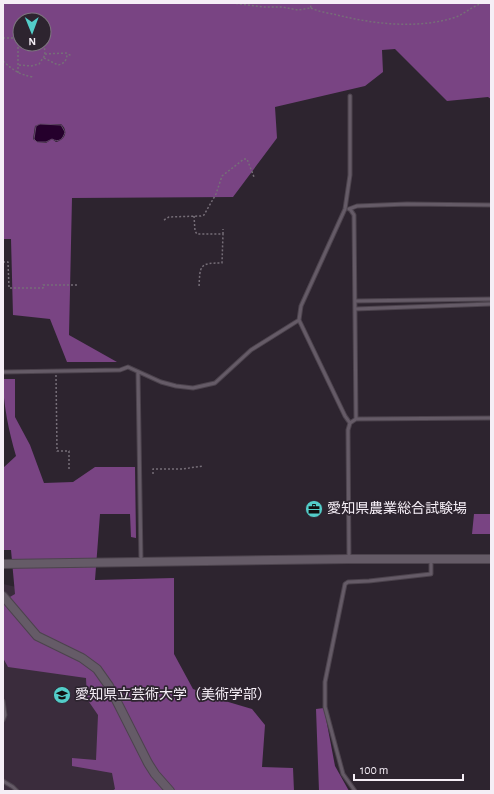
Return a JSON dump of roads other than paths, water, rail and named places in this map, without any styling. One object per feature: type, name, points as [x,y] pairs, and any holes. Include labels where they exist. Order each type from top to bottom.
[{"type":"street","points":[[3,564],[349,559],[491,559]]},
{"type":"street","points":[[3,596],[37,636],[82,658],[97,669],[109,686],[148,763],[155,774],[170,791]]},
{"type":"lane","points":[[350,96],[350,175],[345,209],[301,306],[298,320],[345,416],[350,423]]},
{"type":"lane","points":[[345,209],[350,209],[357,206],[407,204],[491,205]]},
{"type":"lane","points":[[350,209],[354,215],[356,419]]},
{"type":"lane","points":[[355,301],[491,299]]},
{"type":"lane","points":[[355,309],[491,304]]},
{"type":"lane","points":[[3,372],[120,370],[128,367],[138,373],[161,382],[193,388],[215,383],[251,350],[298,320]]},
{"type":"lane","points":[[138,373],[137,388],[141,562]]},
{"type":"lane","points":[[349,559],[348,430],[350,423],[356,419],[491,418]]},
{"type":"lane","points":[[356,791],[343,774],[325,707],[325,682],[345,584],[348,582],[431,574],[431,559]]},
{"type":"lane","points":[[3,701],[5,715],[3,720]]},
{"type":"lane","points":[[3,781],[17,791]]},
{"type":"place","name":"愛知県農業総合試験場","points":[[314,509]]},
{"type":"place","name":"愛知県立芸術大学（美術学部）","points":[[62,695]]}]
